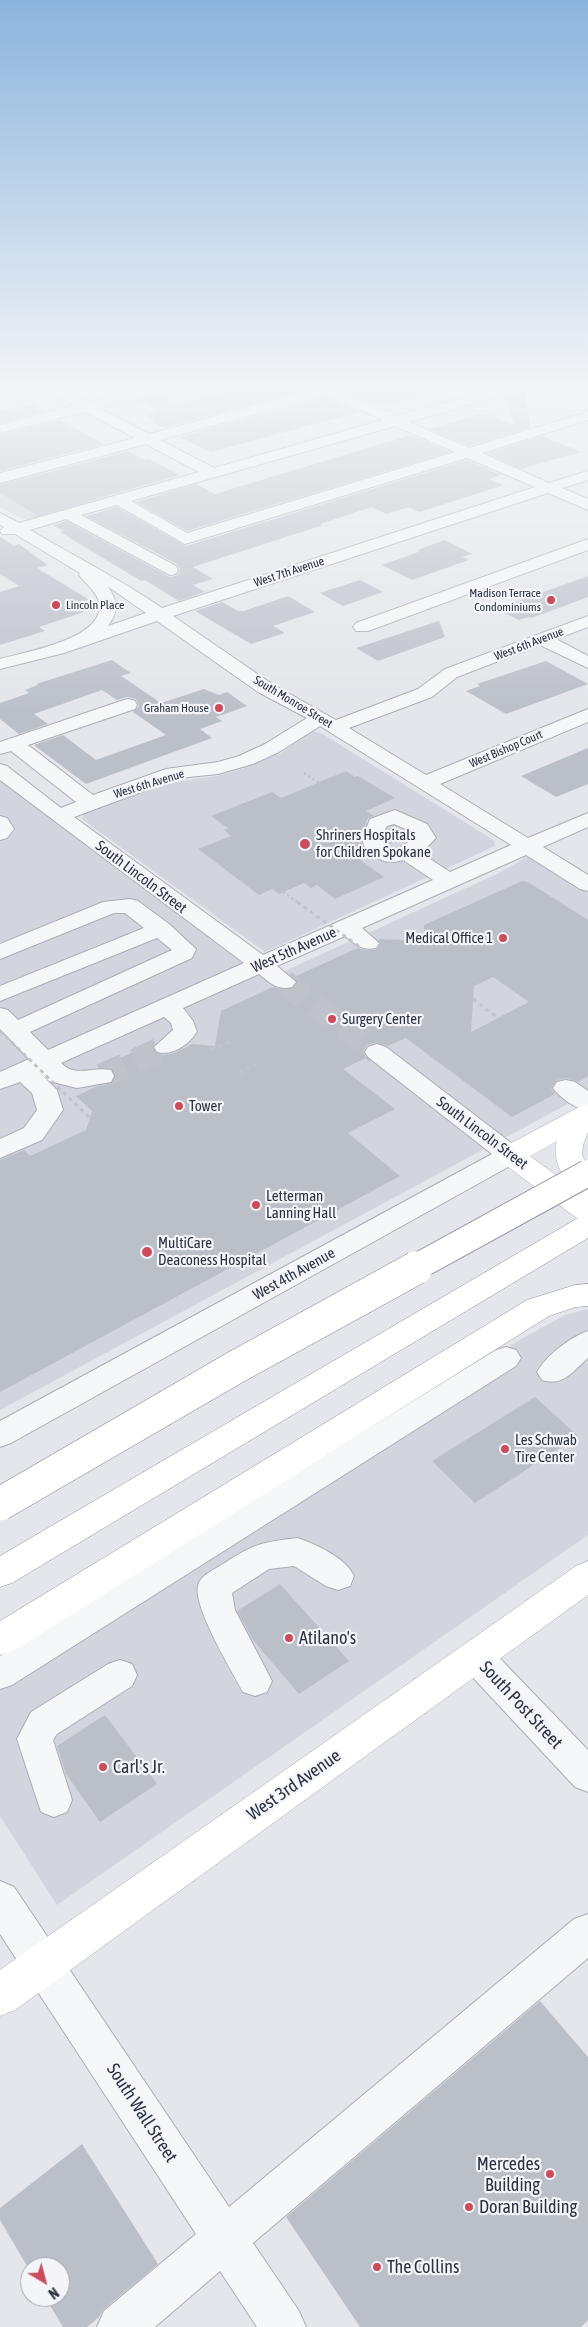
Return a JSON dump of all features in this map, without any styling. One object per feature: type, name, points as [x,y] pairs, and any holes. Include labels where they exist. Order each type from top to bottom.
[{"type":"main road","name":"West 4th Avenue","points":[[510,1155],[588,1110]]},
{"type":"main road","points":[[588,1110],[571,1135],[569,1155],[570,1163],[588,1194]]},
{"type":"main road","name":"South Lincoln Street","points":[[510,1155],[588,1212]]},
{"type":"main road","points":[[0,1504],[236,1366],[588,1173]]},
{"type":"main road","points":[[0,1574],[588,1224]]},
{"type":"main road","points":[[0,1640],[538,1308],[575,1296],[588,1295]]},
{"type":"main road","name":"West 3rd Avenue","points":[[0,1994],[588,1576]]},
{"type":"street","points":[[0,533],[128,498]]},
{"type":"street","points":[[119,500],[185,539],[321,498]]},
{"type":"street","name":"West 7th Avenue","points":[[58,649],[518,498]]},
{"type":"street","points":[[569,498],[588,506]]},
{"type":"street","points":[[68,514],[115,538],[170,570]]},
{"type":"street","name":"South Monroe Street","points":[[0,518],[68,559],[119,586],[265,688],[327,722],[588,884]]},
{"type":"street","points":[[362,626],[588,544]]},
{"type":"street","name":"West 7th Avenue","points":[[3,673],[86,637],[102,624],[109,612],[108,600],[101,587],[68,559]]},
{"type":"street","name":"West 7th Avenue","points":[[3,673],[99,644],[160,614]]},
{"type":"street","name":"West 6th Avenue","points":[[59,816],[175,773],[218,768],[247,760],[327,722],[425,693],[451,673],[588,621]]},
{"type":"street","points":[[541,639],[588,663]]},
{"type":"street","points":[[7,746],[128,705]]},
{"type":"street","name":"West Bishop Court","points":[[425,783],[588,715]]},
{"type":"street","points":[[7,746],[91,803]]},
{"type":"street","name":"South Lincoln Street","points":[[0,770],[59,816],[284,982]]},
{"type":"street","points":[[407,853],[426,838],[420,828],[387,810],[377,823],[373,845],[390,856],[407,853],[449,881]]},
{"type":"street","name":"West 5th Avenue","points":[[0,1081],[588,819]]},
{"type":"street","points":[[0,822],[4,829],[0,834]]},
{"type":"street","points":[[0,952],[111,907],[130,906],[185,948],[184,953],[5,1025],[58,1074],[77,1080],[102,1076]]},
{"type":"street","points":[[347,926],[364,945]]},
{"type":"street","points":[[0,994],[161,928]]},
{"type":"street","points":[[166,1007],[181,1019],[185,1032],[166,1047]]},
{"type":"street","name":"South Lincoln Street","points":[[377,1052],[510,1155]]},
{"type":"street","points":[[0,1149],[33,1134],[50,1110],[44,1090],[23,1071]]},
{"type":"street","points":[[566,1088],[588,1110]]},
{"type":"street","name":"West 4th Avenue","points":[[0,1436],[510,1155]]},
{"type":"street","points":[[552,1372],[588,1342]]},
{"type":"street","points":[[0,1674],[506,1358]]},
{"type":"street","points":[[255,1681],[219,1612],[214,1586],[262,1556],[298,1552],[338,1576]]},
{"type":"street","name":"South Post Street","points":[[476,1657],[588,1775]]},
{"type":"street","points":[[54,1800],[35,1739],[44,1723],[120,1674]]},
{"type":"street","name":"South Wall Street","points":[[0,1900],[282,2327]]},
{"type":"street","points":[[120,2327],[588,1933]]},
{"type":"path","points":[[304,773],[322,785]]},
{"type":"path","points":[[283,892],[364,945]]},
{"type":"path","points":[[473,999],[498,1018]]},
{"type":"path","points":[[5,1025],[96,1125]]},
{"type":"path","points":[[212,1050],[234,1040]]},
{"type":"path","points":[[239,1073],[260,1062]]},
{"type":"shaded area","points":[[0,498],[80,498],[90,503],[35,519],[20,518],[0,507]]},
{"type":"shaded area","name":"Shriners Hospitals for Children Spokane","points":[[313,731],[321,733],[487,836],[494,841],[495,846],[265,952],[82,819],[84,813],[174,782],[217,776],[242,769],[281,753]]},
{"type":"shaded area","name":"MultiCare Deaconess Hospital","points":[[0,780],[265,980],[497,874],[527,857],[536,859],[588,893],[588,1093],[0,1410]]},
{"type":"shaded area","points":[[588,1309],[588,1535],[57,1905],[0,1816],[0,1677],[389,1421],[523,1338],[565,1315]]},
{"type":"building","points":[[8,498],[102,498],[38,516]]},
{"type":"building","points":[[151,498],[298,498],[187,531],[136,502]]},
{"type":"building","points":[[344,498],[464,498],[419,512],[409,507],[386,514],[372,507],[193,567],[213,579],[193,585],[205,592],[179,601],[145,580],[141,581],[60,532],[64,531],[53,525],[66,521],[170,577],[178,575],[180,569],[177,564],[86,516],[117,507],[186,546]]},
{"type":"building","points":[[0,537],[14,546],[19,544],[48,565],[37,568],[88,599],[84,612],[39,627],[45,631],[0,645],[0,592],[19,586],[0,574]]},
{"type":"building","points":[[445,540],[472,554],[462,557],[469,560],[412,580],[382,565],[421,551],[417,550]]},
{"type":"building","name":"Madison Terrace Condominiums","points":[[588,576],[588,597],[532,618],[519,620],[496,609]]},
{"type":"building","points":[[360,580],[383,592],[343,606],[320,593]]},
{"type":"building","points":[[288,596],[315,612],[273,626],[285,633],[251,644],[195,611],[222,602],[238,611],[244,611]]},
{"type":"building","points":[[439,621],[445,637],[378,661],[356,648]]},
{"type":"building","points":[[112,660],[131,673],[121,676],[161,703],[204,689],[219,695],[227,692],[247,706],[216,717],[222,721],[200,729],[212,738],[86,784],[34,745],[63,735],[96,760],[166,735],[133,712],[139,706],[136,699],[127,697],[117,700],[102,690],[34,714],[48,724],[19,734],[0,719],[0,703],[29,693],[25,690],[38,685],[36,684]]},
{"type":"building","points":[[546,661],[588,684],[506,714],[466,691],[480,686],[477,684]]},
{"type":"building","points":[[588,748],[588,784],[556,797],[521,776]]},
{"type":"building","points":[[346,771],[395,798],[366,811],[374,816],[368,818],[364,828],[368,833],[361,840],[364,849],[369,854],[359,859],[384,877],[335,899],[317,885],[311,888],[304,883],[279,894],[272,889],[259,895],[198,849],[231,836],[224,830],[228,828],[211,816],[272,792],[281,798]]},
{"type":"building","points":[[391,827],[405,836],[389,844],[382,835]]},
{"type":"building","name":"MultiCare Deaconess Hospital","points":[[522,881],[528,882],[588,920],[588,1076],[578,1082],[566,1078],[557,1080],[551,1088],[555,1094],[512,1117],[406,1038],[388,1046],[378,1042],[367,1045],[363,1051],[366,1058],[343,1069],[395,1109],[348,1133],[400,1176],[0,1392],[0,1160],[24,1150],[30,1156],[86,1130],[92,1111],[76,1096],[98,1086],[113,1083],[116,1075],[111,1068],[105,1067],[105,1065],[142,1048],[153,1049],[157,1054],[163,1055],[175,1053],[192,1044],[215,1046],[221,1011],[273,987],[282,990],[292,989],[298,982],[294,977],[358,948],[376,950],[381,943],[378,939],[425,941],[424,925]],"holes":[[[493,977],[529,1002],[471,1032],[474,986]]]},
{"type":"building","name":"Les Schwab Tire Center","points":[[535,1397],[578,1436],[475,1503],[432,1461]]},
{"type":"building","name":"Atilano's","points":[[280,1584],[349,1661],[299,1694],[253,1640],[237,1611]]},
{"type":"building","name":"Carl's Jr.","points":[[105,1715],[157,1784],[100,1822],[66,1774],[57,1746]]},
{"type":"building","points":[[540,2001],[588,2057],[588,2320],[581,2327],[360,2327],[286,2217]]},
{"type":"building","points":[[82,2144],[158,2264],[103,2310],[99,2317],[87,2327],[63,2327],[51,2307],[70,2307],[70,2257],[22,2257],[0,2220],[0,2208]]},
{"type":"tunnel","points":[[284,982],[377,1052]]},
{"type":"tunnel","points":[[102,1076],[166,1047]]},
{"type":"place","name":"Madison Terrace Condominiums","points":[[551,600]]},
{"type":"place","name":"Lincoln Place","points":[[56,605]]},
{"type":"place","name":"Graham House","points":[[219,708]]},
{"type":"place","name":"Shriners Hospitals for Children Spokane","points":[[305,844]]},
{"type":"place","name":"Medical Office 1","points":[[503,938]]},
{"type":"place","name":"Surgery Center","points":[[332,1019]]},
{"type":"place","name":"Tower","points":[[179,1106]]},
{"type":"place","name":"Letterman Lanning Hall","points":[[256,1205]]},
{"type":"place","name":"MultiCare Deaconess Hospital","points":[[147,1252]]},
{"type":"place","name":"Les Schwab Tire Center","points":[[505,1449]]},
{"type":"place","name":"Atilano's","points":[[289,1638]]},
{"type":"place","name":"Carl's Jr.","points":[[103,1767]]},
{"type":"place","name":"Mercedes Building","points":[[550,2174]]},
{"type":"place","name":"Doran Building","points":[[469,2207]]},
{"type":"place","name":"The Collins","points":[[377,2267]]}]
